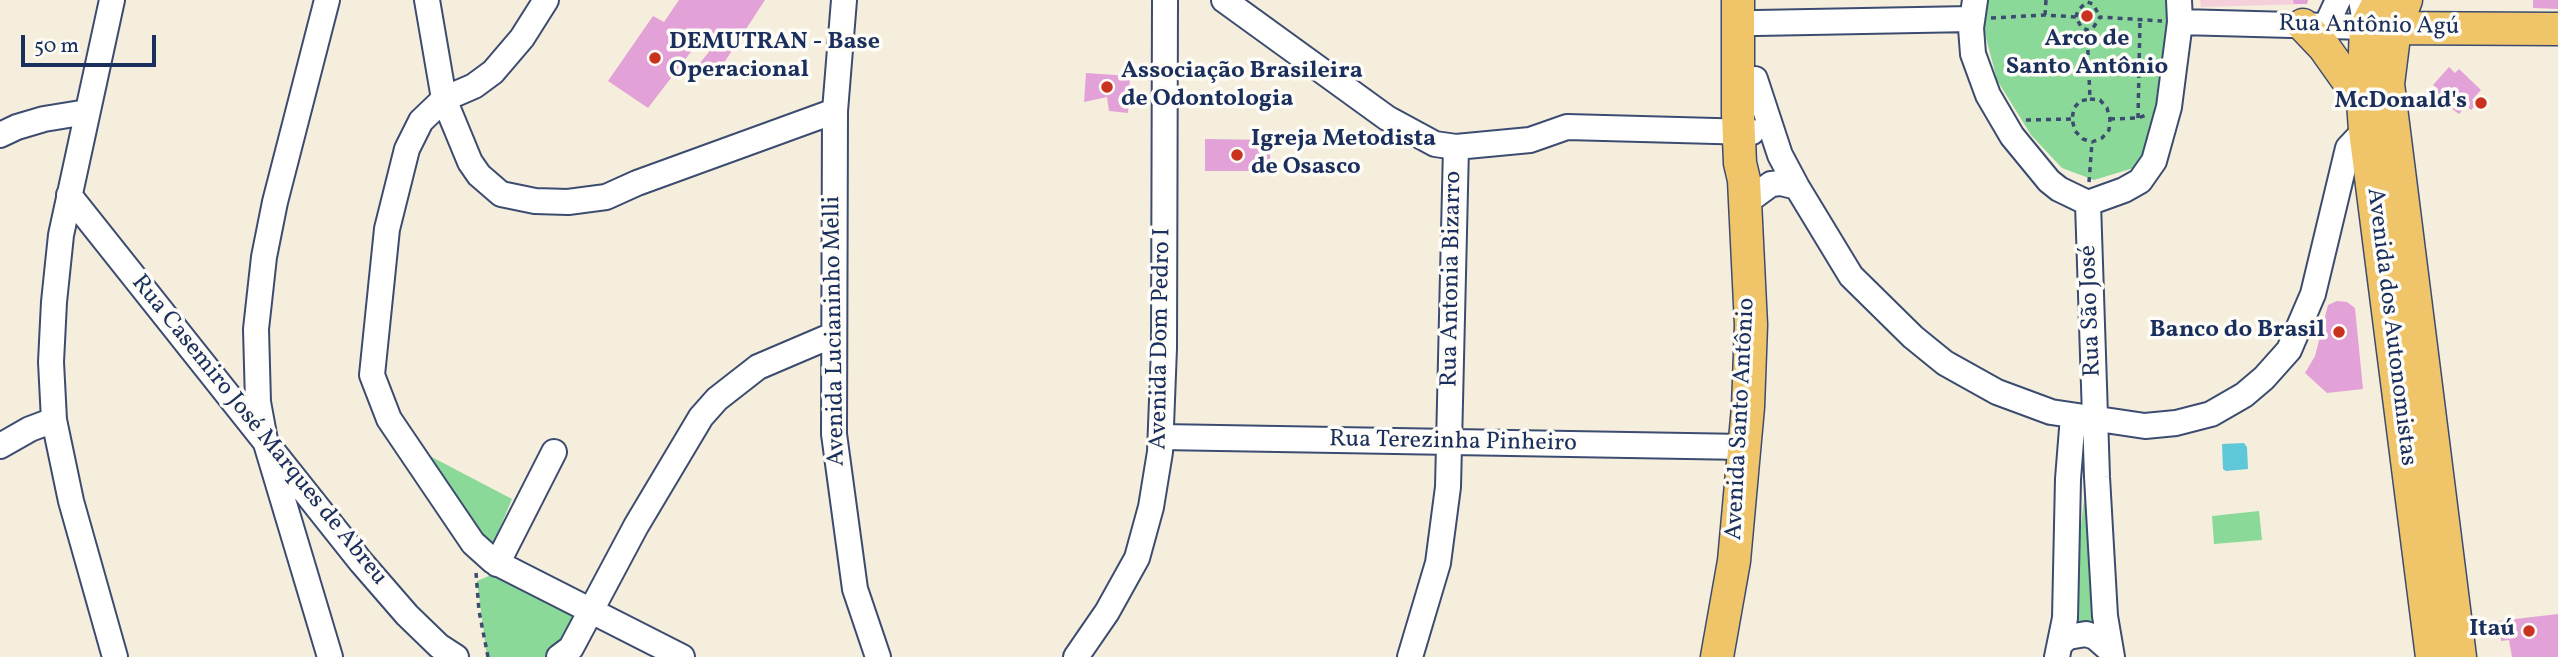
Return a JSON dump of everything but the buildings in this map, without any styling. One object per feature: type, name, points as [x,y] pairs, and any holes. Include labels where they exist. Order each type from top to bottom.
[{"type":"main road","name":"Avenida Santo Antônio","points":[[1746,138],[1755,79],[1750,8]]},
{"type":"main road","name":"Avenida Santo Antônio","points":[[1717,657],[1734,561],[1745,447],[1751,326],[1744,192],[1750,164],[1746,138],[1750,8]]},
{"type":"main road","name":"Rua Antônio Agú","points":[[2382,11],[2558,29]]},
{"type":"main road","name":"Avenida dos Autonomistas","points":[[2382,11],[2364,116],[2432,657]]},
{"type":"main road","name":"Avenida dos Autonomistas","points":[[2382,11],[2388,84],[2460,657]]},
{"type":"main road","points":[[2314,26],[2364,116]]},
{"type":"street","points":[[112,0],[61,235],[51,362],[54,420],[71,501],[116,657]]},
{"type":"street","points":[[327,0],[275,202],[264,257],[256,329],[256,374],[265,440],[330,657]]},
{"type":"street","points":[[427,0],[444,99],[470,162],[501,194],[535,201],[568,202],[606,197],[637,183],[835,111]]},
{"type":"street","points":[[545,0],[522,38],[493,72],[474,86],[444,99],[421,121],[407,149],[387,229],[372,375],[389,419],[473,543],[497,564],[682,657]]},
{"type":"street","name":"Avenida Lucianinho Melli","points":[[844,0],[835,111],[834,434],[855,589],[878,657]]},
{"type":"street","name":"Avenida Dom Pedro I","points":[[1076,657],[1107,612],[1138,558],[1151,507],[1161,437],[1166,0]]},
{"type":"street","points":[[1224,0],[1387,118],[1434,144],[1456,147],[1530,139],[1567,127],[1746,138]]},
{"type":"street","points":[[2314,26],[2338,0]]},
{"type":"street","points":[[1750,8],[1973,10],[1973,54],[1988,95],[2002,120],[2049,181],[2059,190],[2088,203],[2140,181],[2154,161],[2169,107],[2180,11]]},
{"type":"street","name":"Rua Antônio Agú","points":[[2180,11],[2214,12],[2314,26],[2382,11]]},
{"type":"street","points":[[1755,79],[1780,155],[1851,276],[1913,337],[1945,363],[1997,392],[2051,412],[2144,426],[2176,423],[2211,414],[2244,395],[2264,378],[2289,349],[2313,294],[2348,148],[2364,116]]},
{"type":"street","points":[[0,135],[44,119],[87,112]]},
{"type":"street","name":"Rua Antonia Bizarro","points":[[1410,657],[1438,563],[1448,486],[1456,147]]},
{"type":"street","points":[[1744,192],[1781,183],[1797,187]]},
{"type":"street","name":"Rua Casemiro José Marques de Abreu","points":[[69,195],[361,562],[407,615],[439,646],[456,657]]},
{"type":"street","name":"Rua São José","points":[[2084,418],[2088,203]]},
{"type":"street","points":[[559,657],[570,648],[636,526],[701,417],[717,399],[758,368],[833,335]]},
{"type":"street","points":[[2084,418],[2097,477],[2105,615],[2112,654]]},
{"type":"street","points":[[2058,650],[2065,618],[2068,479],[2084,418]]},
{"type":"street","points":[[0,446],[30,429],[54,420]]},
{"type":"street","name":"Rua Terezinha Pinheiro","points":[[1161,437],[1745,447]]},
{"type":"street","points":[[497,564],[554,452]]},
{"type":"street","points":[[2068,479],[2084,470],[2091,471],[2097,477]]},
{"type":"street","points":[[2065,618],[2077,630],[2086,631],[2094,629],[2105,615]]},
{"type":"street","points":[[2058,650],[2068,637],[2086,634],[2095,637],[2112,654]]},
{"type":"path","points":[[2045,15],[2046,0]]},
{"type":"path","points":[[2087,1],[2098,9],[2100,17],[2093,29],[2087,30],[2081,27],[2076,17],[2078,10],[2087,1]]},
{"type":"path","points":[[1973,10],[2076,17]]},
{"type":"path","points":[[2100,17],[2140,20],[2180,11]]},
{"type":"path","points":[[2138,118],[2140,20]]},
{"type":"path","points":[[2087,30],[2090,99]]},
{"type":"path","points":[[2090,99],[2100,100],[2107,108],[2110,119],[2109,130],[2102,138],[2092,142],[2083,139],[2076,131],[2072,119],[2074,108],[2080,101],[2090,99]]},
{"type":"path","points":[[2110,119],[2138,118],[2169,107]]},
{"type":"path","points":[[2002,120],[2072,119]]},
{"type":"path","points":[[2088,203],[2092,142]]},
{"type":"path","points":[[473,543],[479,611],[488,657]]},
{"type":"shaded area","points":[[2200,0],[2308,0],[2307,4],[2201,7]]},
{"type":"green space","points":[[1984,0],[2172,0],[2154,150],[2137,167],[2094,180],[2062,168],[2031,135],[1997,80],[1983,26]]},
{"type":"green space","points":[[428,455],[512,499],[489,554]]},
{"type":"green space","points":[[2086,482],[2100,613],[2090,625],[2081,626],[2071,615]]},
{"type":"green space","points":[[2259,511],[2262,540],[2214,544],[2212,516]]},
{"type":"green space","points":[[496,573],[574,616],[565,641],[549,657],[487,657],[477,581]]},
{"type":"water","points":[[2244,443],[2247,447],[2248,469],[2223,469],[2222,444]]},
{"type":"place","name":"Arco de Santo Antônio","points":[[2087,16]]},
{"type":"place","name":"DEMUTRAN - Base Operacional","points":[[655,58]]},
{"type":"place","name":"Associação Brasileira de Odontologia","points":[[1107,87]]},
{"type":"place","name":"McDonald's","points":[[2481,103]]},
{"type":"place","name":"Igreja Metodista de Osasco","points":[[1237,155]]},
{"type":"place","name":"Banco do Brasil","points":[[2339,332]]},
{"type":"place","name":"Itaú","points":[[2529,631]]}]
